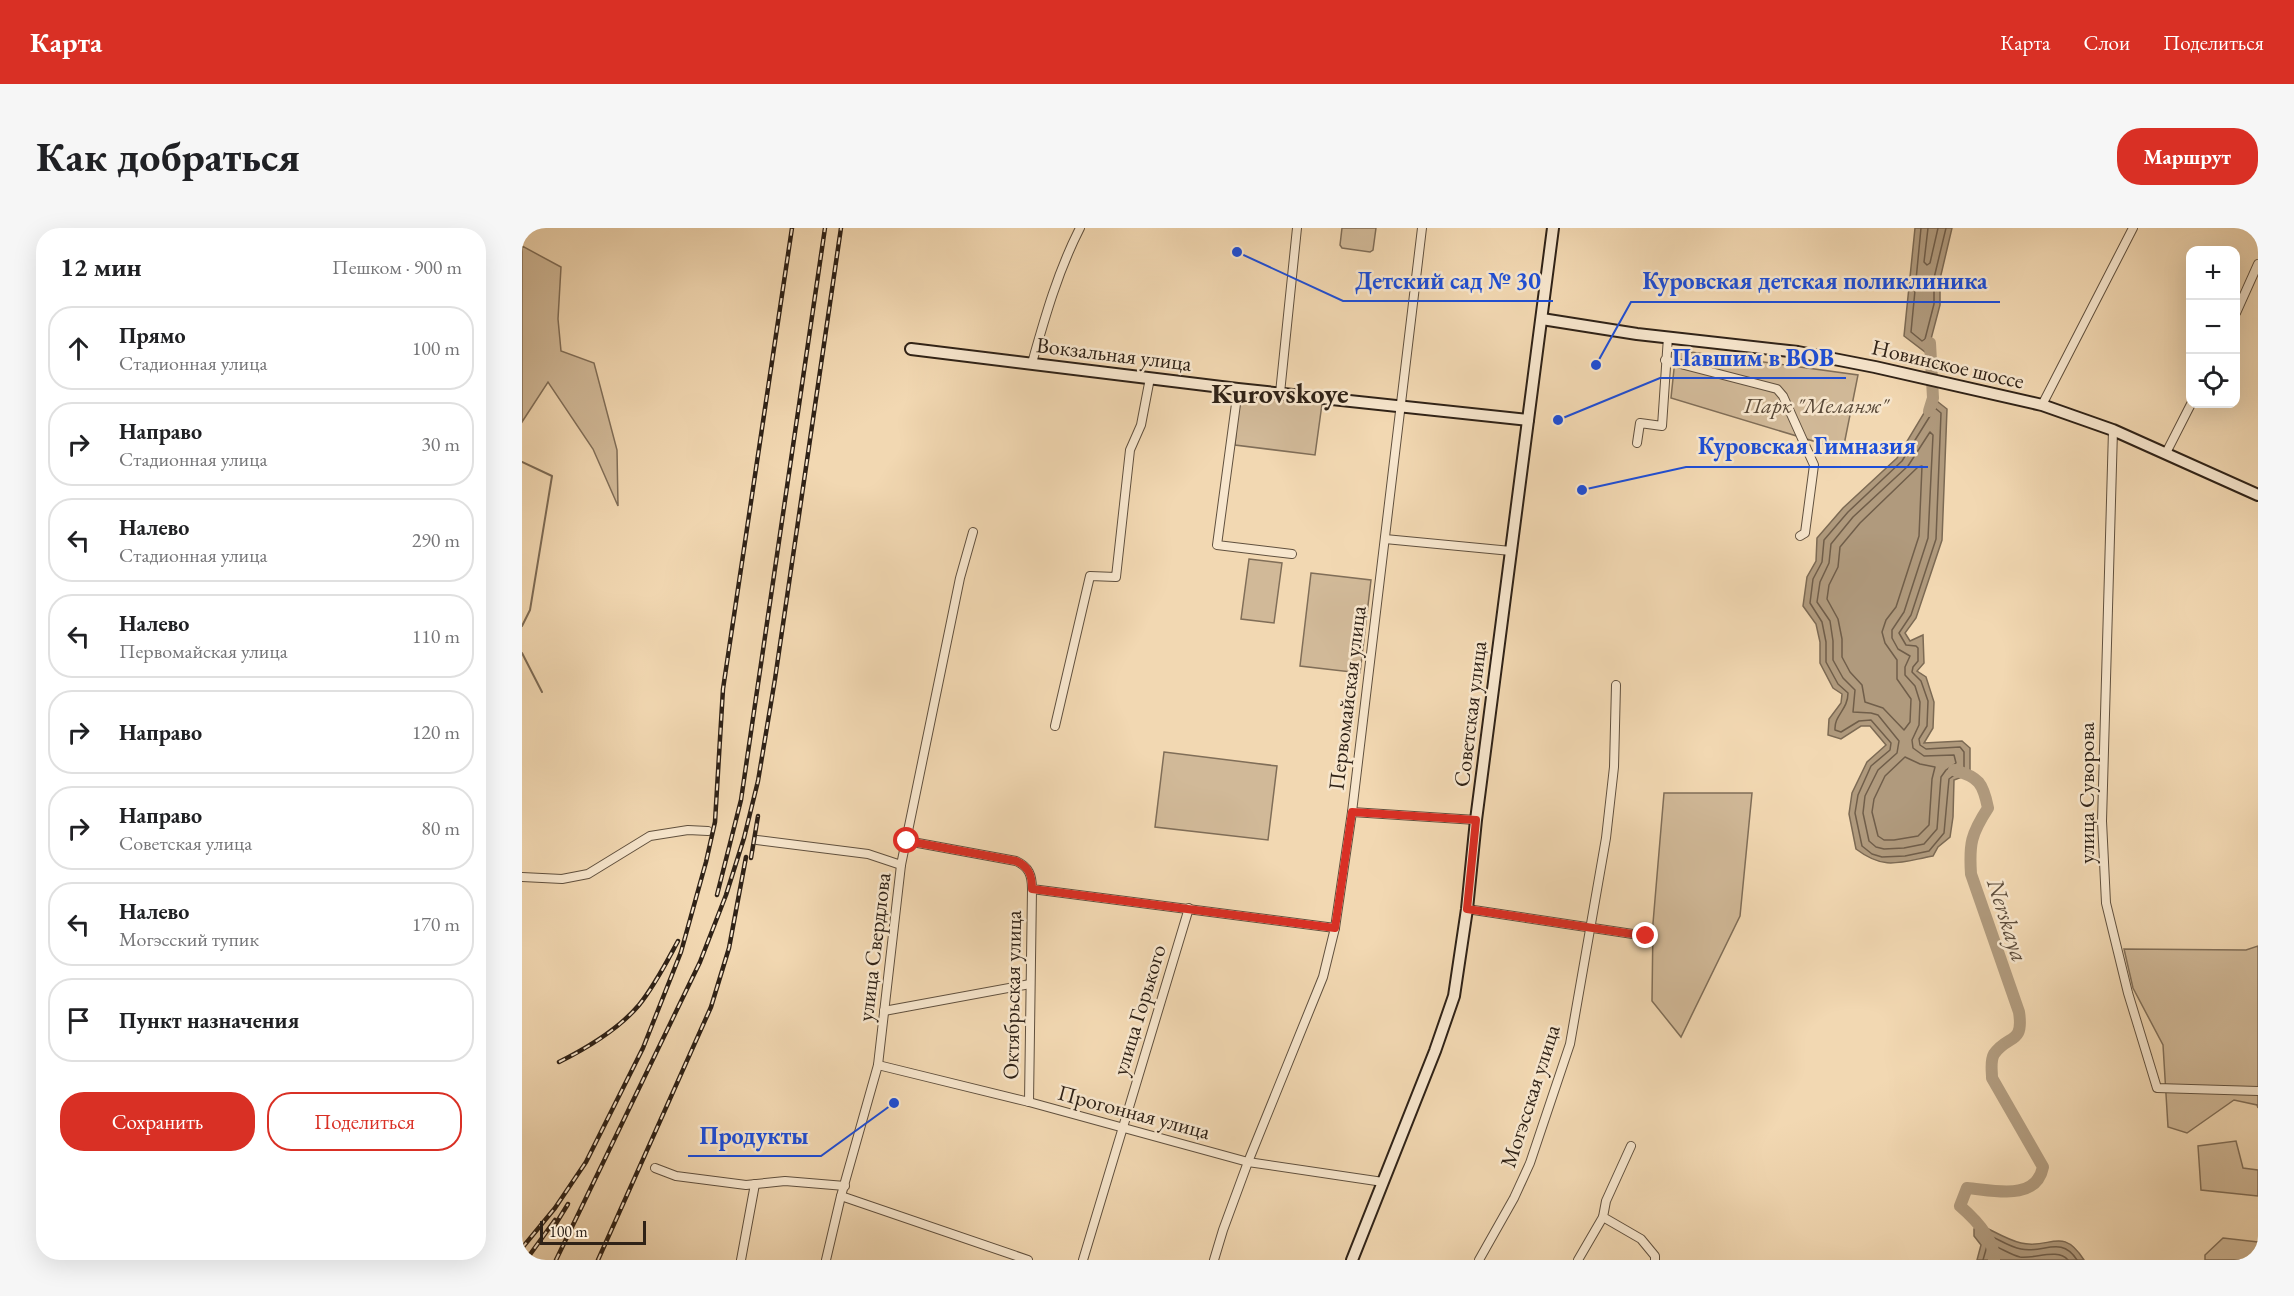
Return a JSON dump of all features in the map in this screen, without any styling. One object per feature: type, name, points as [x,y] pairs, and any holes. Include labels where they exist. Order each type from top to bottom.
[{"type":"street","points":[[1032,363],[1047,312],[1080,228]]},
{"type":"street","points":[[1280,393],[1297,228]]},
{"type":"street","name":"Первомайская улица","points":[[1214,1260],[1248,1162],[1323,977],[1335,928],[1352,812],[1422,228]]},
{"type":"street","name":"Советская улица","points":[[1352,1260],[1436,1051],[1454,996],[1553,228]]},
{"type":"street","points":[[2042,405],[2133,228]]},
{"type":"street","points":[[2240,302],[2258,264]]},
{"type":"street","name":"Новинское шоссе","points":[[1542,319],[1798,352],[2042,405],[2081,417],[2257,491]]},
{"type":"street","points":[[1637,443],[1640,423],[1662,426],[1668,337]]},
{"type":"street","name":"Вокзальная улица","points":[[911,349],[1528,420]]},
{"type":"street","points":[[1665,360],[1777,389],[1783,396],[1814,465],[1805,533],[1800,536]]},
{"type":"street","points":[[1055,726],[1090,576],[1116,577],[1130,450],[1142,425],[1150,378]]},
{"type":"street","points":[[1238,388],[1217,544],[1292,554]]},
{"type":"street","points":[[2166,453],[2189,408]]},
{"type":"street","name":"улица Суворова","points":[[2113,430],[2102,809],[2106,903],[2128,993],[2157,1088],[2258,1091]]},
{"type":"street","name":"улица Свердлова","points":[[826,1260],[841,1196],[878,1065],[901,865],[960,578],[973,532]]},
{"type":"street","points":[[1385,539],[1511,551]]},
{"type":"street","name":"Могэсская улица","points":[[1479,1260],[1514,1198],[1530,1163],[1570,1044],[1606,838],[1614,766],[1616,685]]},
{"type":"street","points":[[1352,812],[1476,820]]},
{"type":"street","points":[[522,877],[562,879],[588,874],[650,836],[688,830],[708,831]]},
{"type":"street","points":[[757,840],[868,854],[901,865]]},
{"type":"street","points":[[907,841],[1016,861],[1023,864],[1032,875],[1032,889],[1335,928]]},
{"type":"street","name":"Октябрьская улица","points":[[1029,1102],[1032,889]]},
{"type":"street","name":"улица Горького","points":[[1083,1260],[1189,908]]},
{"type":"street","points":[[1467,909],[1646,936]]},
{"type":"street","points":[[884,1011],[1030,984]]},
{"type":"street","name":"Прогонная улица","points":[[878,1065],[1029,1102],[1248,1162],[1383,1182]]},
{"type":"street","points":[[1578,1260],[1602,1217],[1606,1201],[1631,1146]]},
{"type":"street","points":[[655,1168],[676,1176],[746,1185],[785,1181],[845,1186]]},
{"type":"street","points":[[741,1260],[755,1184]]},
{"type":"street","points":[[841,1196],[1028,1260]]},
{"type":"street","points":[[1602,1217],[1641,1239],[1655,1256],[1655,1260]]},
{"type":"green space","points":[[1342,228],[1376,228],[1373,250],[1370,252],[1342,248],[1340,245]]},
{"type":"green space","points":[[522,246],[561,267],[558,319],[561,351],[594,363],[617,450],[618,506],[593,449],[548,382],[522,422]]},
{"type":"green space","name":"Парк \"Меланж\"","points":[[1676,350],[1858,375],[1843,450],[1671,398]]},
{"type":"green space","points":[[1239,394],[1322,404],[1315,455],[1235,445]]},
{"type":"green space","points":[[1249,559],[1282,563],[1274,623],[1241,619]]},
{"type":"green space","points":[[1311,573],[1371,580],[1360,673],[1300,666]]},
{"type":"green space","points":[[1164,752],[1277,766],[1268,840],[1155,827]]},
{"type":"green space","points":[[1664,793],[1752,793],[1740,916],[1681,1037],[1652,1001],[1653,923]]},
{"type":"green space","points":[[2258,946],[2258,1108],[2257,1105],[2234,1100],[2187,1133],[2168,1127],[2163,1045],[2133,988],[2124,949],[2246,950]]},
{"type":"green space","points":[[2236,1141],[2243,1168],[2258,1170],[2258,1196],[2201,1190],[2198,1146]]},
{"type":"green space","points":[[2223,1238],[2258,1242],[2258,1260],[2205,1260],[2205,1255]]},
{"type":"water","points":[[1915,228],[1952,228],[1940,279],[1940,305],[1931,339],[1933,358],[1904,336]]},
{"type":"water","points":[[1933,398],[1947,409],[1942,540],[1916,618],[1905,633],[1910,641],[1923,635],[1924,663],[1917,671],[1926,677],[1934,702],[1933,728],[1924,743],[1962,741],[1970,748],[1970,774],[1954,780],[1950,837],[1938,847],[1933,856],[1893,863],[1876,860],[1856,849],[1849,814],[1852,793],[1867,762],[1886,745],[1870,726],[1861,726],[1841,739],[1828,735],[1829,719],[1841,703],[1842,694],[1833,688],[1820,663],[1820,642],[1816,624],[1803,606],[1807,577],[1816,561],[1817,538],[1843,508],[1897,458]]},
{"type":"water","points":[[1978,1224],[2021,1243],[2040,1244],[2062,1241],[2076,1250],[2084,1260],[1977,1260],[1981,1245],[1974,1236],[1974,1229]]},
{"type":"waterway","name":"Nerskaya","points":[[1929,411],[1933,398],[1930,343]]},
{"type":"waterway","points":[[522,462],[552,476],[530,610],[522,626]]},
{"type":"waterway","points":[[522,653],[542,692]]},
{"type":"waterway","name":"Nerskaya","points":[[1954,770],[1969,775],[1978,782],[1986,799],[1988,808],[1972,840],[1971,874],[2019,1012],[2020,1022],[2017,1035],[1994,1054],[1992,1078],[2043,1167],[2039,1178],[2023,1190],[1967,1188],[1960,1206],[1988,1238],[1994,1260]]},
{"type":"railway","points":[[522,1248],[555,1208],[586,1162],[643,1048],[681,952],[706,862],[715,822],[723,689],[792,228]]},
{"type":"railway","points":[[717,895],[741,800],[825,228]]},
{"type":"railway","points":[[556,1260],[700,962],[726,895],[744,838],[758,781],[775,679],[841,228]]},
{"type":"railway","points":[[751,858],[758,816]]},
{"type":"railway","points":[[598,1260],[711,1007],[729,948],[746,857]]},
{"type":"railway","points":[[559,1062],[602,1038],[631,1014],[650,990],[678,941]]},
{"type":"railway","points":[[552,1230],[568,1204]]},
{"type":"railway","points":[[526,1260],[555,1220]]},
{"type":"place","name":"Детский сад № 30","points":[[1237,252]]},
{"type":"place","name":"Куровская детская поликлиника","points":[[1596,365]]},
{"type":"place","name":"Павшим в ВОВ","points":[[1558,420]]},
{"type":"place","name":"Куровская Гимназия","points":[[1582,490]]},
{"type":"place","name":"Продукты","points":[[894,1103]]},
{"type":"district","name":"Kurovskoye","points":[[1280,393]]},
{"type":"route","points":[[907,841],[1016,861],[1023,864],[1032,875],[1032,889],[1335,928],[1352,812],[1476,820],[1467,909],[1646,936]]}]
